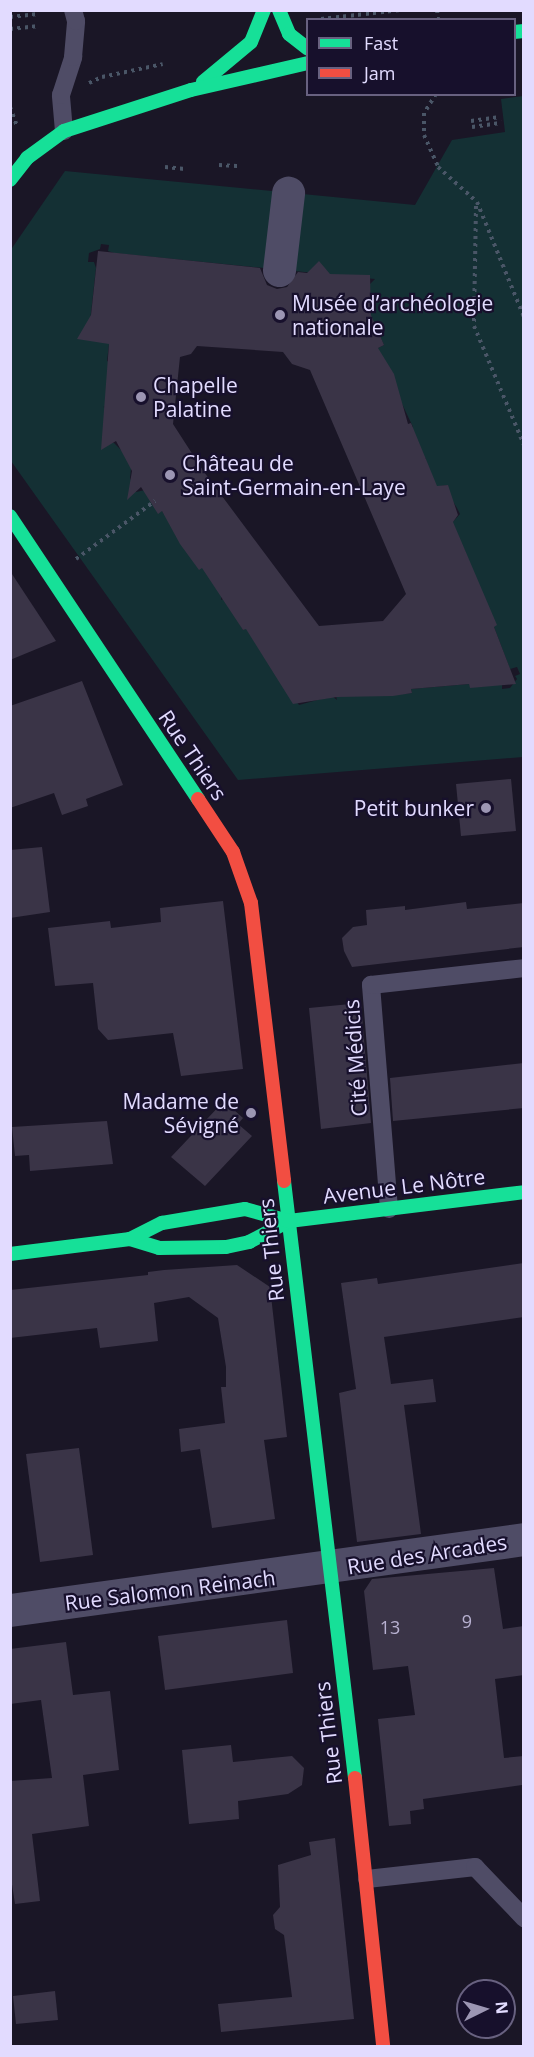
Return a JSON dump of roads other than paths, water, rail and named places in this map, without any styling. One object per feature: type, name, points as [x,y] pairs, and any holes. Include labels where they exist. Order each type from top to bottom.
[{"type":"main road","points":[[191,90],[229,64],[251,42],[264,10]]},
{"type":"main road","points":[[279,10],[289,34],[306,47]]},
{"type":"main road","points":[[10,180],[27,158],[64,131],[191,90],[306,63]]},
{"type":"main road","name":"Rue Thiers","points":[[10,516],[233,852],[251,903],[367,1879],[383,2046]]},
{"type":"main road","name":"Avenue Le Nôtre","points":[[289,1221],[524,1192]]},
{"type":"main road","points":[[10,1254],[130,1239],[162,1223],[245,1209],[289,1221]]},
{"type":"main road","points":[[130,1239],[159,1248],[226,1247],[249,1242],[289,1221]]},
{"type":"street","points":[[279,270],[288,193]]},
{"type":"street","name":"Rue des Arcades","points":[[330,1569],[524,1539]]},
{"type":"street","name":"Rue Salomon Reinach","points":[[10,1610],[330,1569]]},
{"type":"lane","points":[[64,131],[61,95],[73,57],[76,21],[73,10]]},
{"type":"lane","name":"Cité Médicis","points":[[389,1209],[371,985],[524,968]]},
{"type":"lane","points":[[367,1879],[475,1867],[524,1918]]},
{"type":"place","name":"Musée d’archéologie nationale","points":[[280,315]]},
{"type":"place","name":"Chapelle Palatine","points":[[141,397]]},
{"type":"place","name":"Château de Saint-Germain-en-Laye","points":[[170,475]]},
{"type":"place","name":"Petit bunker","points":[[486,808]]},
{"type":"place","name":"Madame de Sévigné","points":[[251,1113]]}]
